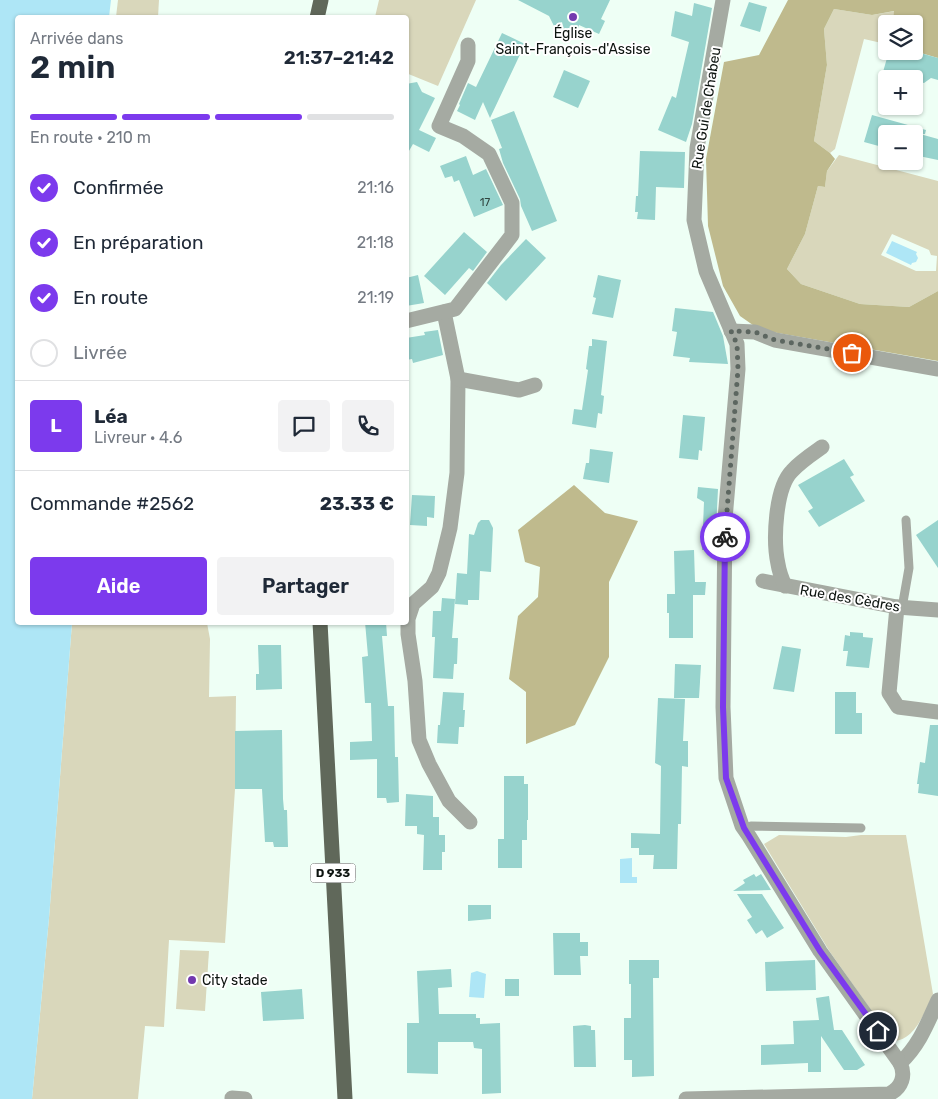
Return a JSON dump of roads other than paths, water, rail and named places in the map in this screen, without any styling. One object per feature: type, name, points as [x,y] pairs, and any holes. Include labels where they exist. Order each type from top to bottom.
[{"type":"main road","points":[[318,15],[321,0]]},
{"type":"main road","name":"D 933","points":[[320,625],[345,1099]]},
{"type":"street","name":"Rue Gui de Chabeu","points":[[723,0],[697,148],[694,220],[706,271],[734,337],[738,369],[725,519],[723,707],[726,778],[744,828],[820,951],[900,1063]]},
{"type":"street","points":[[409,320],[455,309],[512,236],[512,204],[489,154],[463,136],[439,126],[468,61],[468,45]]},
{"type":"street","points":[[409,615],[412,604],[432,587],[439,573],[450,532],[457,473],[458,379],[444,312]]},
{"type":"street","points":[[734,337],[755,332],[775,340],[938,369]]},
{"type":"street","points":[[458,379],[519,390],[535,384]]},
{"type":"street","points":[[785,586],[778,564],[776,538],[778,510],[784,484],[791,471],[822,447]]},
{"type":"street","name":"Rue des Cèdres","points":[[763,581],[899,607],[938,610]]},
{"type":"street","points":[[899,607],[889,693],[898,707],[938,712]]},
{"type":"street","points":[[408,625],[415,681],[419,740],[448,801],[470,822]]},
{"type":"street","points":[[686,1099],[890,1094],[896,1091],[904,1075],[900,1063],[909,1055],[919,1041],[938,1000]]},
{"type":"lane","points":[[899,607],[909,568],[906,520]]},
{"type":"lane","points":[[744,828],[751,826],[861,828]]},
{"type":"water","points":[[0,0],[111,0],[109,15],[15,15],[15,625],[72,625],[49,918],[32,1099],[0,1099]]},
{"type":"water","points":[[892,241],[917,252],[918,258],[916,262],[911,265],[886,253]]},
{"type":"water","points":[[632,858],[632,877],[637,877],[637,883],[620,883],[620,859]]},
{"type":"water","points":[[477,971],[486,974],[484,998],[469,997],[471,973]]},
{"type":"place","name":"Église Saint-François-d'Assise","points":[[573,17]]},
{"type":"place","name":"City stade","points":[[192,980]]}]
